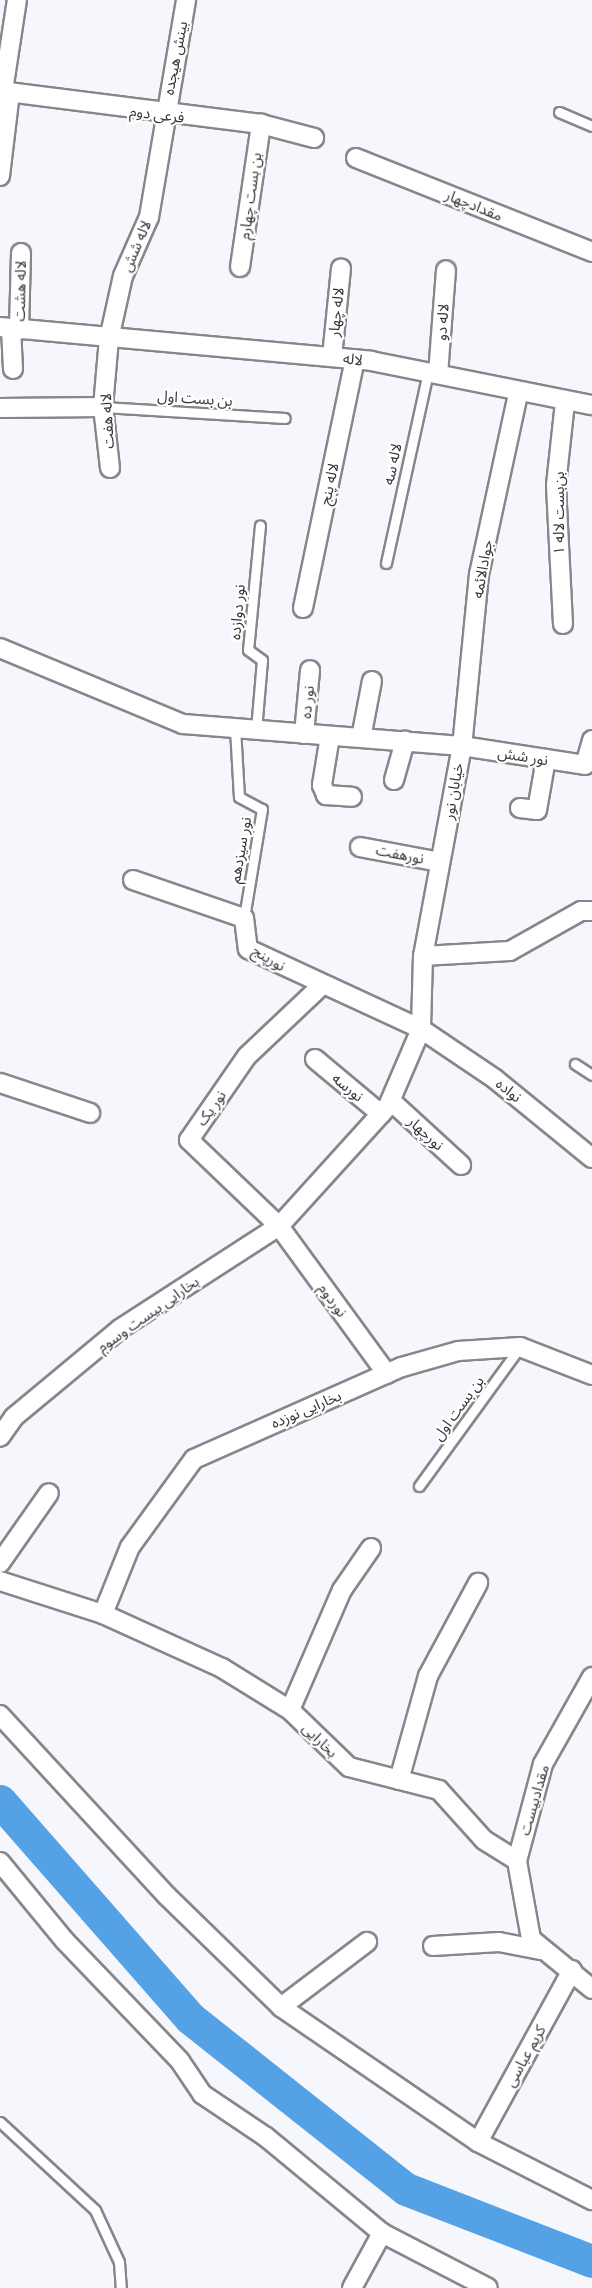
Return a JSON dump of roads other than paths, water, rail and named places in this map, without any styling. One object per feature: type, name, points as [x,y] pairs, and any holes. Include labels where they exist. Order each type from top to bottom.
[{"type":"street","points":[[0,176],[4,91],[17,0]]},
{"type":"street","name":"بینش هیجده","points":[[164,116],[186,0]]},
{"type":"street","name":"فرعی دوم","points":[[4,91],[164,116],[261,124],[314,138]]},
{"type":"street","name":"لاله شش","points":[[109,339],[123,276],[149,217],[164,116]]},
{"type":"street","name":"بن بست چهارم","points":[[240,267],[261,124]]},
{"type":"street","name":"مقدادچهار","points":[[356,158],[592,252]]},
{"type":"street","name":"لاله هشت","points":[[13,369],[10,328],[21,253]]},
{"type":"street","name":"لاله چهار","points":[[332,357],[341,268]]},
{"type":"street","name":"لاله دو","points":[[433,373],[446,270]]},
{"type":"street","name":"لاله","points":[[10,328],[109,339],[355,359],[433,373],[518,394],[592,405]]},
{"type":"street","name":"لاله هفت","points":[[109,339],[103,407],[110,468]]},
{"type":"street","name":"لاله پنج","points":[[303,608],[355,359]]},
{"type":"street","name":"جوادالائمه","points":[[462,746],[479,574],[518,394]]},
{"type":"street","name":"بن‌بست لاله ۱","points":[[563,624],[556,485],[565,402]]},
{"type":"street","points":[[0,408],[103,407]]},
{"type":"street","name":"خیابان نور","points":[[0,648],[183,724],[462,746],[423,956],[422,1029],[386,1108],[279,1226]]},
{"type":"street","name":"نور ده","points":[[304,734],[310,670]]},
{"type":"street","points":[[361,738],[372,681]]},
{"type":"street","points":[[330,736],[322,784],[326,795],[352,797]]},
{"type":"street","name":"نور شش","points":[[462,746],[585,765],[592,740]]},
{"type":"street","points":[[394,780],[405,741]]},
{"type":"street","points":[[520,807],[537,810],[546,759]]},
{"type":"street","name":"نورهفت","points":[[360,847],[440,862]]},
{"type":"street","points":[[133,880],[244,918]]},
{"type":"street","points":[[423,956],[510,951],[581,911],[592,911]]},
{"type":"street","name":"نورپنج","points":[[244,918],[248,949],[320,987],[422,1029]]},
{"type":"street","name":"نور یک","points":[[279,1226],[189,1140],[247,1056],[320,987]]},
{"type":"street","name":"نواده","points":[[422,1029],[495,1079],[592,1158]]},
{"type":"street","name":"نورسه","points":[[315,1059],[386,1108]]},
{"type":"street","points":[[0,1083],[90,1113]]},
{"type":"street","name":"نورچهار","points":[[386,1108],[461,1165]]},
{"type":"street","name":"نوردوم","points":[[279,1226],[387,1374]]},
{"type":"street","name":"بخارایی بیست وسوم","points":[[0,1437],[14,1417],[120,1329],[279,1226]]},
{"type":"street","name":"بخارایی نوزده","points":[[103,1614],[130,1547],[194,1459],[387,1374],[458,1350],[520,1347],[592,1375]]},
{"type":"street","points":[[0,1563],[48,1493]]},
{"type":"street","points":[[290,1710],[342,1590],[371,1548]]},
{"type":"street","name":"بخارایی","points":[[0,1581],[103,1614],[222,1668],[290,1710],[348,1767],[439,1790],[484,1840],[517,1861]]},
{"type":"street","points":[[399,1780],[428,1676],[478,1583]]},
{"type":"street","name":"مقدادبیست","points":[[517,1861],[543,1764],[592,1677]]},
{"type":"street","points":[[0,1715],[167,1896],[281,2007],[478,2142],[592,2200]]},
{"type":"street","points":[[517,1861],[527,1929],[540,1950]]},
{"type":"street","points":[[0,1862],[65,1941],[180,2061],[202,2094],[266,2136],[382,2233],[470,2283],[488,2288]]},
{"type":"street","points":[[281,2007],[367,1942]]},
{"type":"street","points":[[433,1946],[499,1942],[540,1950],[572,1970],[592,1989]]},
{"type":"street","name":"کریم عباسی","points":[[478,2142],[572,1970]]},
{"type":"street","points":[[351,2288],[382,2233]]},
{"type":"lane","points":[[559,112],[592,126]]},
{"type":"lane","name":"لاله سه","points":[[386,563],[433,373]]},
{"type":"lane","name":"بن بست اول","points":[[103,407],[285,418]]},
{"type":"lane","name":"نور دوازده","points":[[256,730],[262,660],[248,650],[260,526]]},
{"type":"lane","name":"نور سیزدهم","points":[[235,728],[238,797],[262,809],[244,918]]},
{"type":"lane","points":[[575,1064],[592,1075]]},
{"type":"lane","name":"بن بست اول","points":[[419,1486],[520,1347]]},
{"type":"lane","points":[[0,2122],[95,2210],[119,2262],[121,2288]]},
{"type":"waterway","points":[[0,1801],[190,2018],[406,2189],[592,2261]]}]
